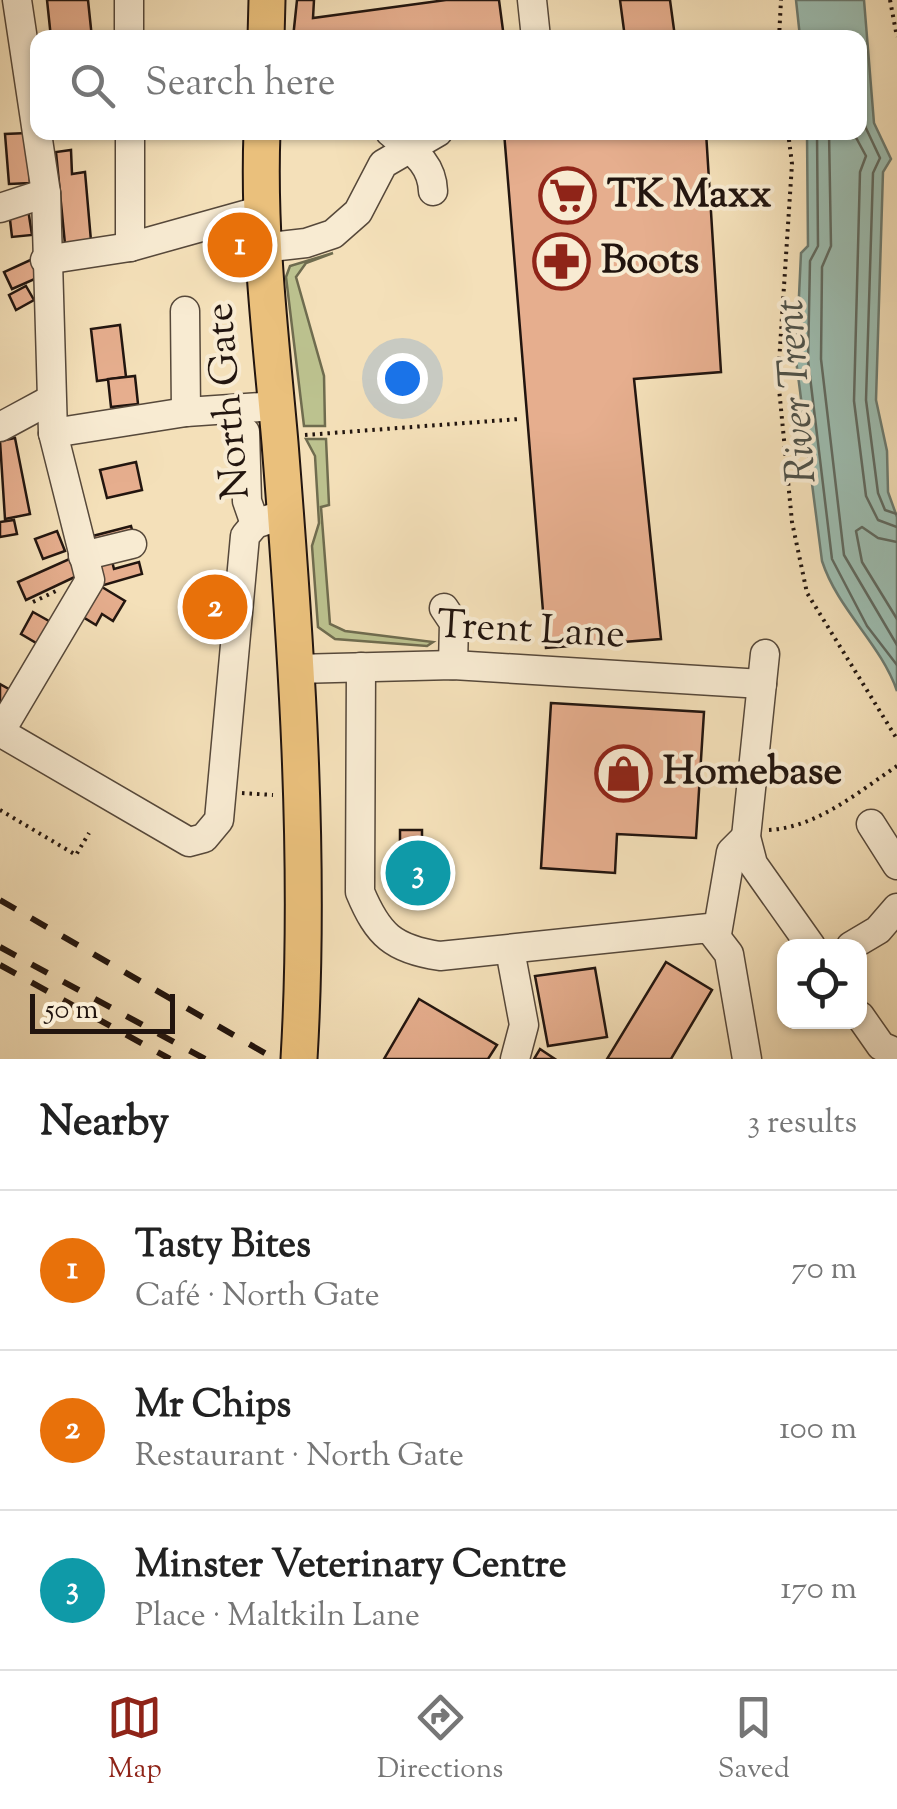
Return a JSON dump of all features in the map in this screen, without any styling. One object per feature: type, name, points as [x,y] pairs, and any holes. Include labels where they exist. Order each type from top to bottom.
[{"type":"main road","points":[[266,30],[268,0]]},
{"type":"main road","name":"North Gate","points":[[262,140],[259,210],[275,406],[270,519]]},
{"type":"main road","points":[[270,519],[295,669],[302,913],[299,1051]]},
{"type":"street","points":[[129,0],[130,30]]},
{"type":"street","points":[[532,0],[535,30]]},
{"type":"street","points":[[12,21],[30,112]]},
{"type":"street","points":[[0,732],[90,580],[53,433],[44,260],[46,193],[36,140]]},
{"type":"street","points":[[130,140],[130,247]]},
{"type":"street","points":[[262,248],[306,243],[333,234],[358,212],[400,140],[432,174],[433,191]]},
{"type":"street","points":[[0,208],[46,193]]},
{"type":"street","points":[[44,260],[130,247],[259,210]]},
{"type":"street","points":[[184,311],[186,412]]},
{"type":"street","points":[[0,427],[50,400]]},
{"type":"street","points":[[53,433],[186,412],[275,406]]},
{"type":"street","name":"North Gate","points":[[0,732],[189,842],[204,838],[220,820],[245,536],[270,519],[247,501],[246,432]]},
{"type":"street","points":[[84,556],[132,544]]},
{"type":"street","points":[[444,608],[454,624],[453,665]]},
{"type":"street","points":[[765,654],[747,833],[753,864],[806,939]]},
{"type":"street","name":"Trent Lane","points":[[295,669],[453,665],[762,684]]},
{"type":"street","points":[[361,667],[360,892],[374,926],[408,952],[440,956],[699,926],[718,934],[730,954],[747,1059]]},
{"type":"street","points":[[870,824],[897,865]]},
{"type":"street","points":[[718,934],[731,852],[747,833]]},
{"type":"street","points":[[863,939],[878,930],[897,908]]},
{"type":"street","points":[[510,950],[524,1025],[515,1059]]},
{"type":"street","points":[[867,1026],[880,1046],[897,1053]]},
{"type":"path","points":[[779,30],[781,0]]},
{"type":"path","points":[[890,0],[897,38]]},
{"type":"path","points":[[789,140],[792,164],[778,378],[792,522],[813,604],[897,739]]},
{"type":"path","points":[[298,436],[519,420]]},
{"type":"path","points":[[747,833],[811,820],[897,766]]},
{"type":"path","points":[[222,792],[282,796]]},
{"type":"path","points":[[0,810],[76,855],[89,833]]},
{"type":"green space","points":[[333,253],[306,263],[296,277],[324,376],[325,426],[304,426],[286,277],[290,266]]},
{"type":"green space","points":[[306,439],[326,439],[329,505],[321,507],[330,624],[345,631],[433,642],[427,646],[335,639],[318,627],[312,546],[319,523],[315,456]]},
{"type":"water","points":[[796,0],[864,0],[866,30],[799,30]]},
{"type":"water","points":[[867,37],[874,123],[891,159],[883,172],[876,400],[887,451],[888,492],[897,517],[897,691],[881,658],[838,595],[822,561],[796,360],[801,253],[808,246],[807,140],[867,140]]},
{"type":"building","points":[[47,0],[88,0],[91,30],[50,30]]},
{"type":"building","points":[[297,0],[314,0],[313,18],[446,0],[499,0],[503,30],[294,30]]},
{"type":"building","points":[[620,0],[670,0],[674,30],[624,30]]},
{"type":"building","points":[[27,133],[30,183],[9,184],[5,134]]},
{"type":"building","points":[[505,140],[706,140],[721,372],[634,379],[661,639],[546,648]]},
{"type":"building","points":[[71,150],[72,174],[85,172],[91,241],[65,244],[56,152]]},
{"type":"building","points":[[28,209],[32,235],[12,237],[9,211]]},
{"type":"building","points":[[37,257],[37,278],[12,289],[4,272]]},
{"type":"building","points":[[26,286],[34,300],[16,310],[9,295]]},
{"type":"building","points":[[120,325],[126,377],[97,381],[91,329]]},
{"type":"building","points":[[135,376],[138,404],[111,407],[108,379]]},
{"type":"building","points":[[15,438],[30,514],[5,519],[0,441]]},
{"type":"building","points":[[136,462],[142,490],[107,498],[100,470]]},
{"type":"building","points":[[14,520],[17,534],[0,537],[0,522]]},
{"type":"building","points":[[131,526],[134,537],[110,553],[114,569],[139,562],[142,574],[104,585],[89,537]]},
{"type":"building","points":[[57,531],[65,551],[43,559],[35,539]]},
{"type":"building","points":[[76,556],[79,575],[26,600],[18,582]]},
{"type":"building","points":[[102,587],[125,601],[113,621],[102,614],[96,625],[83,617]]},
{"type":"building","points":[[33,612],[56,625],[43,647],[21,634]]},
{"type":"building","points":[[0,684],[16,693],[0,711]]},
{"type":"building","name":"Homebase","points":[[551,703],[704,712],[696,838],[617,834],[615,873],[541,868]]},
{"type":"building","points":[[400,830],[422,830],[422,844],[435,844],[436,902],[400,902]]},
{"type":"building","points":[[666,962],[712,990],[671,1059],[607,1059]]},
{"type":"building","points":[[595,968],[607,1037],[548,1046],[535,976]]},
{"type":"building","points":[[419,999],[497,1045],[488,1059],[384,1059]]},
{"type":"building","points":[[540,1049],[555,1059],[534,1059]]},
{"type":"railway","points":[[0,900],[275,1059]]},
{"type":"railway","points":[[0,947],[205,1059]]},
{"type":"railway","points":[[0,965],[170,1059]]},
{"type":"place","name":"TK Maxx","points":[[568,196]]},
{"type":"place","name":"Tasty Bites","points":[[240,245]]},
{"type":"place","name":"Boots","points":[[562,262]]},
{"type":"place","name":"Mr Chips","points":[[215,607]]},
{"type":"place","name":"Homebase","points":[[624,773]]},
{"type":"place","name":"Minster Veterinary Centre","points":[[418,873]]},
{"type":"water label","name":"River Trent","points":[[798,391]]}]
